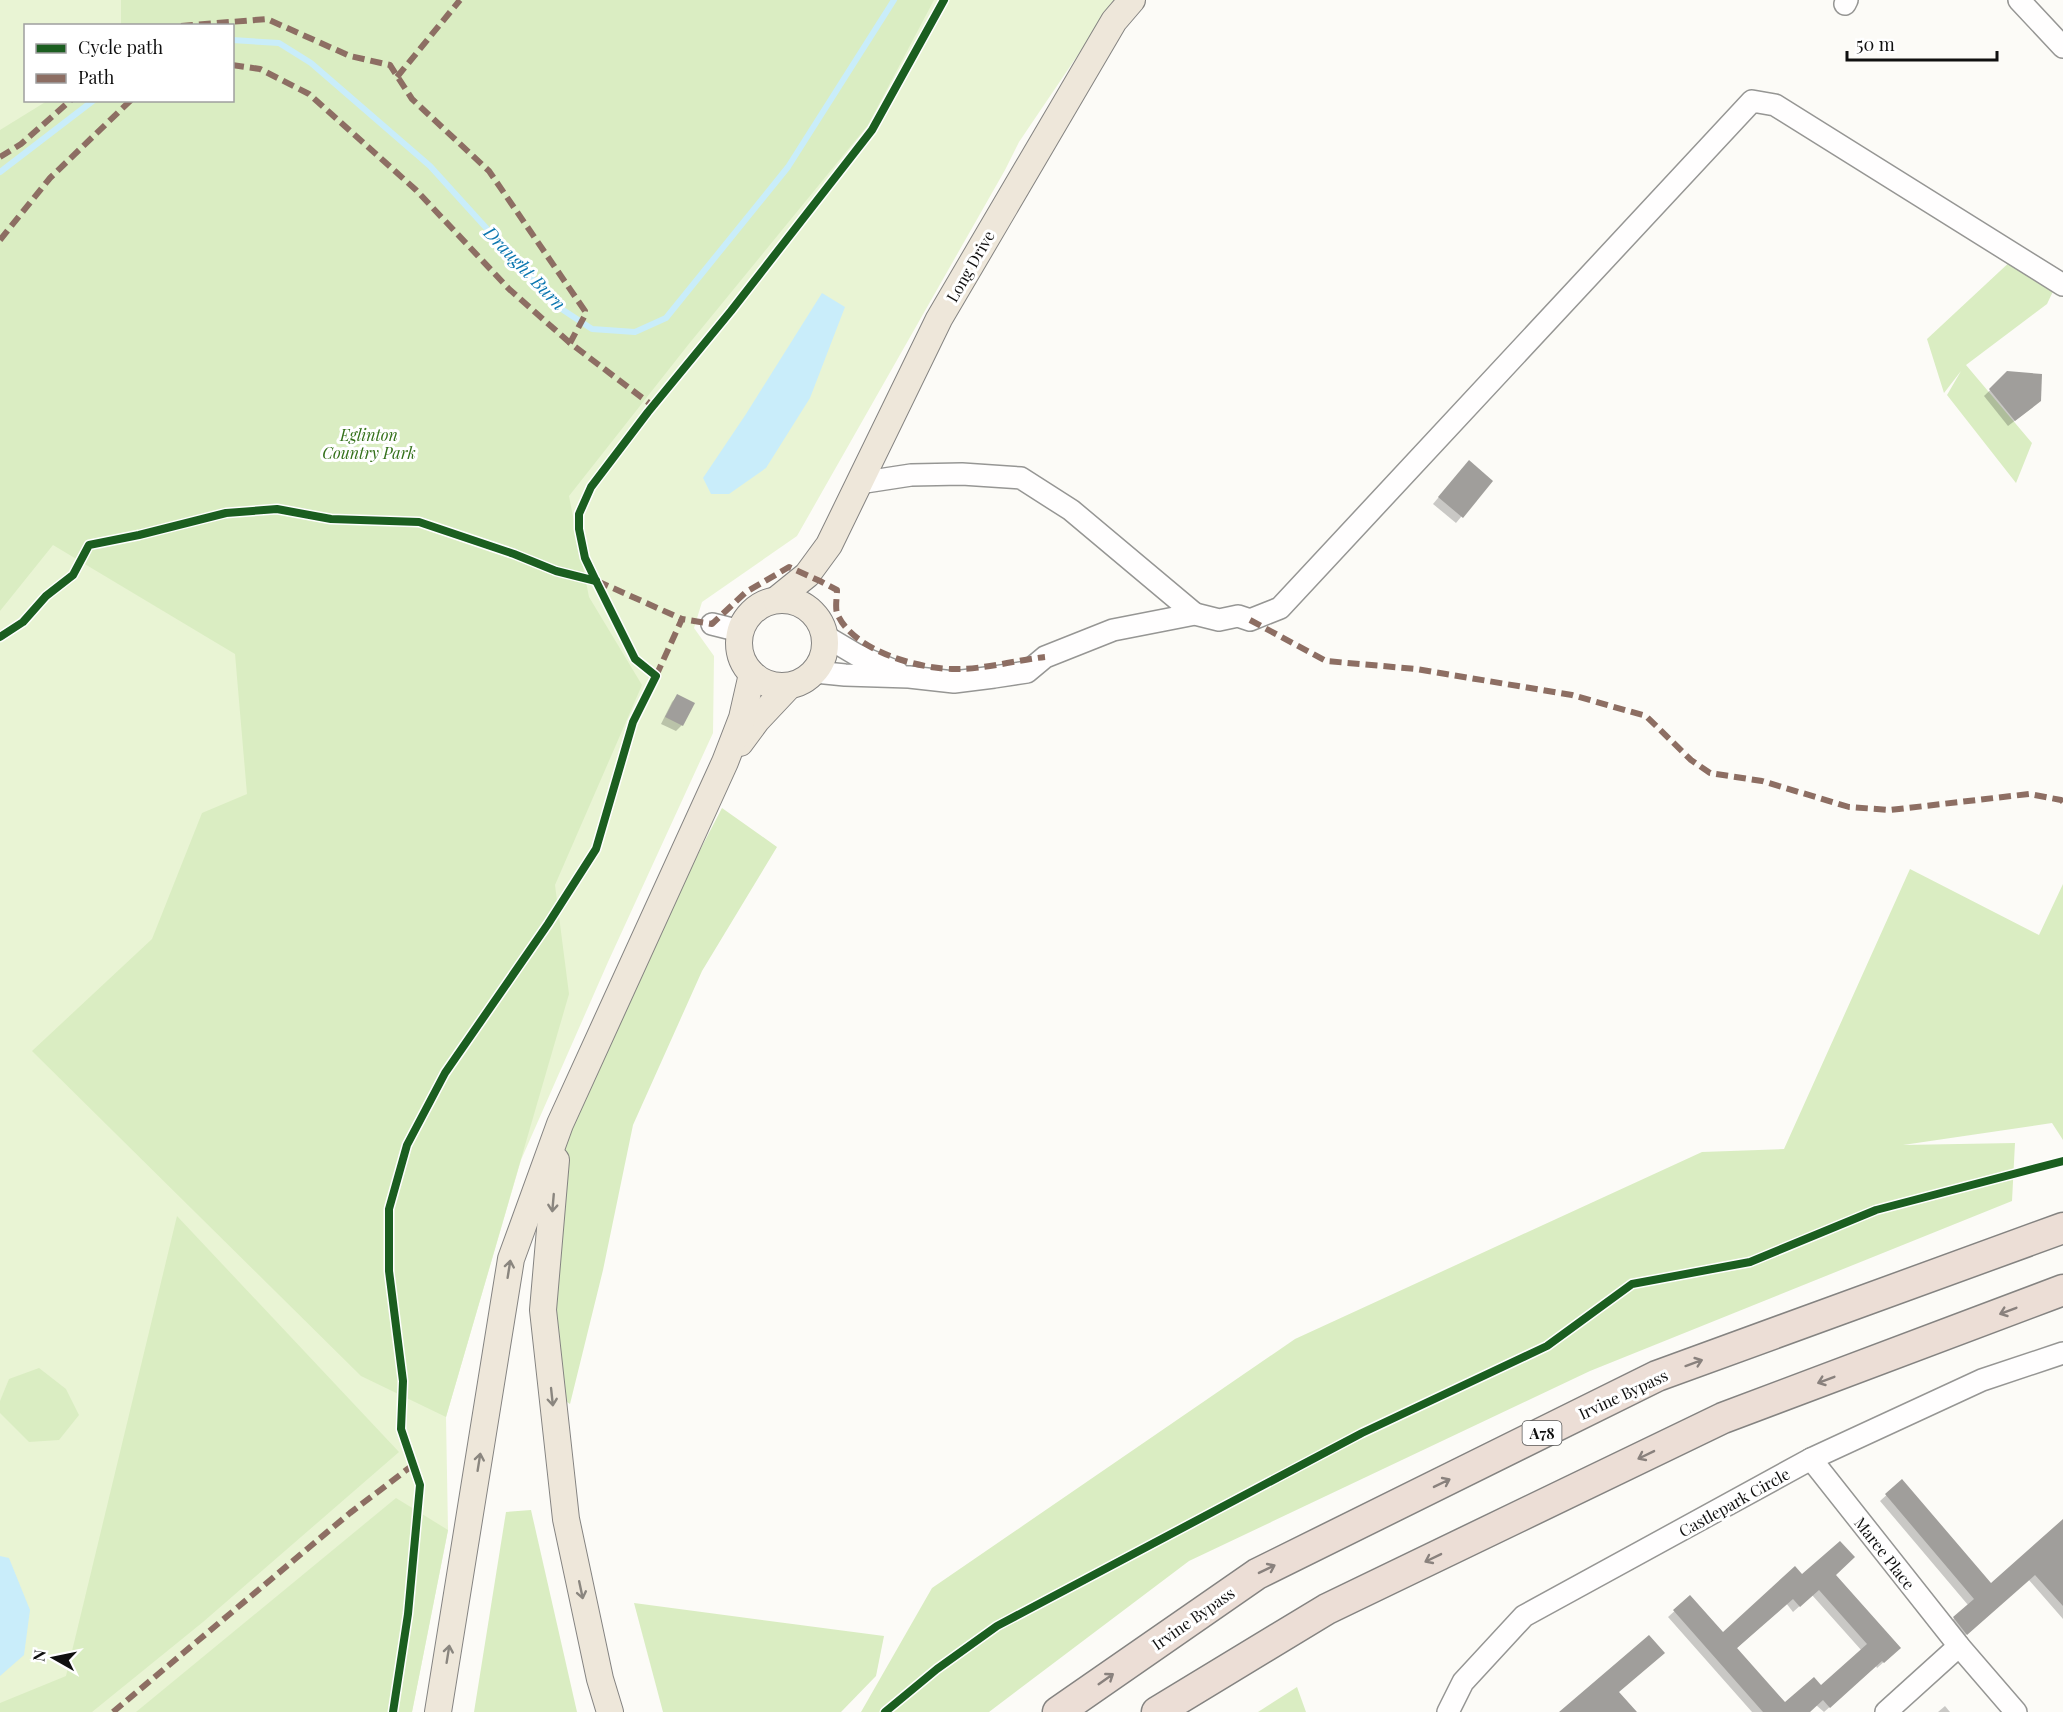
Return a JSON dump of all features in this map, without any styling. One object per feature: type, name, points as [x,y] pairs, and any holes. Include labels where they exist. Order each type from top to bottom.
[{"type":"highway","name":"Irvine Bypass","points":[[1058,1712],[1257,1574],[1657,1376],[2063,1228]]},
{"type":"highway","points":[[1157,1712],[1327,1609],[1723,1418],[2063,1290]]},
{"type":"main road","name":"Long Drive","points":[[776,600],[807,575],[829,544],[939,320],[1114,21],[1132,0]]},
{"type":"main road","name":"Long Drive","points":[[821,626],[820,580],[829,544]]},
{"type":"main road","points":[[776,600],[799,603],[809,609],[821,626],[825,649],[822,661],[815,672],[803,682],[789,686],[769,685],[752,674],[744,665],[740,654],[739,642],[746,620],[754,610],[776,600]]},
{"type":"main road","points":[[438,1712],[511,1259],[560,1124],[725,762],[742,718],[752,674]]},
{"type":"main road","points":[[725,762],[757,720],[789,686]]},
{"type":"main road","points":[[560,1124],[543,1310],[566,1518],[600,1679],[610,1712]]},
{"type":"street","points":[[2019,0],[2063,47]]},
{"type":"street","points":[[815,672],[954,682],[1027,672],[1045,657],[1113,630],[1195,614],[1219,620],[1238,616],[1250,620],[1280,608],[1752,101],[1775,105],[2063,285]]},
{"type":"street","points":[[859,483],[911,476],[962,474],[1021,478],[1071,510],[1195,614]]},
{"type":"street","points":[[712,624],[741,631]]},
{"type":"street","points":[[821,626],[857,655],[909,677]]},
{"type":"street","name":"Castlepark Circle","points":[[1448,1712],[1463,1682],[1524,1616],[1811,1459],[1982,1380],[2063,1353]]},
{"type":"street","name":"Maree Place","points":[[1811,1459],[1959,1646],[2016,1712]]},
{"type":"street","points":[[1886,1712],[1959,1646]]},
{"type":"green space","name":"Eglinton Country Park","points":[[0,0],[1115,0],[1019,142],[797,536],[702,602],[694,628],[714,656],[713,733],[608,962],[521,1160],[446,1417],[448,1530],[412,1712],[0,1712]]},
{"type":"green space","name":"Eglinton Country Park","points":[[121,0],[934,0],[868,125],[688,345],[569,496],[589,597],[642,685],[555,885],[569,994],[446,1417],[361,1376],[32,1051],[152,939],[202,813],[247,794],[235,654],[53,545],[0,611],[0,130],[45,102],[234,102],[234,24],[121,24]]},
{"type":"green space","points":[[2014,258],[2057,283],[2047,304],[1966,365],[2032,443],[2016,483],[1947,395],[1961,371],[1944,393],[1927,339]]},
{"type":"green space","points":[[722,808],[777,847],[702,971],[633,1125],[603,1270],[570,1404],[552,1392],[554,1189],[581,1078]]},
{"type":"green space","points":[[1910,869],[2039,935],[2063,884],[2063,1140],[2052,1123],[1903,1145],[2015,1143],[2012,1201],[1590,1371],[1189,1561],[989,1712],[861,1712],[932,1588],[1295,1339],[1702,1152],[1784,1149]]},
{"type":"green space","points":[[177,1216],[399,1452],[203,1622],[92,1712],[0,1712],[0,1703],[66,1676]]},
{"type":"green space","points":[[39,1368],[66,1389],[79,1415],[59,1440],[29,1442],[0,1413],[0,1401],[9,1379]]},
{"type":"green space","points":[[396,1498],[448,1530],[412,1712],[136,1712]]},
{"type":"green space","points":[[531,1510],[577,1712],[474,1712],[506,1512]]},
{"type":"green space","points":[[634,1603],[884,1636],[876,1676],[841,1712],[663,1712]]},
{"type":"green space","points":[[1297,1687],[1306,1712],[1258,1712]]},
{"type":"water","points":[[822,293],[845,307],[810,398],[766,468],[729,494],[711,494],[703,478]]},
{"type":"water","points":[[0,1556],[9,1558],[30,1610],[24,1655],[0,1676]]},
{"type":"building","points":[[2007,371],[2042,374],[2041,401],[2015,421],[1989,389]]},
{"type":"building","points":[[1469,460],[1493,481],[1463,518],[1438,497]]},
{"type":"building","points":[[677,694],[695,703],[683,726],[665,717]]},
{"type":"building","points":[[1902,1479],[1991,1583],[2063,1519],[2063,1606],[2035,1575],[1967,1635],[1953,1617],[1974,1599],[1885,1494]]},
{"type":"building","points":[[1840,1541],[1855,1557],[1836,1575],[1901,1648],[1884,1663],[1882,1661],[1830,1708],[1823,1700],[1810,1712],[1763,1712],[1673,1610],[1690,1595],[1723,1632],[1795,1566],[1802,1574]],"holes":[[[1819,1590],[1867,1644],[1821,1685],[1814,1677],[1785,1702],[1737,1648],[1793,1599],[1800,1607]]]},
{"type":"building","points":[[1649,1635],[1665,1653],[1619,1692],[1637,1712],[1559,1712]]},
{"type":"waterway","name":"Draught Burn","points":[[234,40],[279,43],[311,63],[430,166],[557,306],[592,329],[635,332],[666,318],[788,167],[894,0]]},
{"type":"waterway","name":"Draught Burn","points":[[0,172],[91,102]]},
{"type":"marked path","points":[[397,77],[460,0]]},
{"type":"marked path","points":[[206,24],[267,19],[350,56],[390,65],[412,99],[489,171],[585,311],[570,343],[653,406]]},
{"type":"marked path","points":[[234,65],[260,69],[309,94],[416,190],[509,289],[570,343]]},
{"type":"marked path","points":[[0,157],[21,144],[69,102]]},
{"type":"marked path","points":[[0,240],[50,178],[129,102]]},
{"type":"marked path","points":[[656,676],[682,619],[712,624],[746,592],[789,567],[837,590],[836,611],[845,626],[857,638],[889,656],[926,666],[958,669],[979,668],[1045,657]]},
{"type":"marked path","points":[[597,581],[682,619]]},
{"type":"marked path","points":[[1250,620],[1326,661],[1416,669],[1572,695],[1646,716],[1691,760],[1710,773],[1762,781],[1849,807],[1890,810],[2029,794],[2063,802]]},
{"type":"marked path","points":[[113,1712],[350,1513],[413,1465]]},
{"type":"cycle path","points":[[393,1712],[408,1614],[420,1485],[401,1429],[403,1381],[389,1271],[389,1209],[407,1145],[445,1073],[548,924],[596,849],[633,722],[656,676],[635,659],[585,558],[579,529],[579,514],[591,487],[648,412],[731,311],[872,130],[944,0]]},
{"type":"cycle path","points":[[0,637],[23,622],[46,596],[73,575],[89,545],[226,513],[277,509],[331,519],[419,522],[514,554],[556,571],[596,581]]},
{"type":"cycle path","points":[[885,1712],[937,1669],[997,1626],[1362,1433],[1547,1346],[1632,1284],[1750,1262],[1876,1210],[2063,1161]]}]
